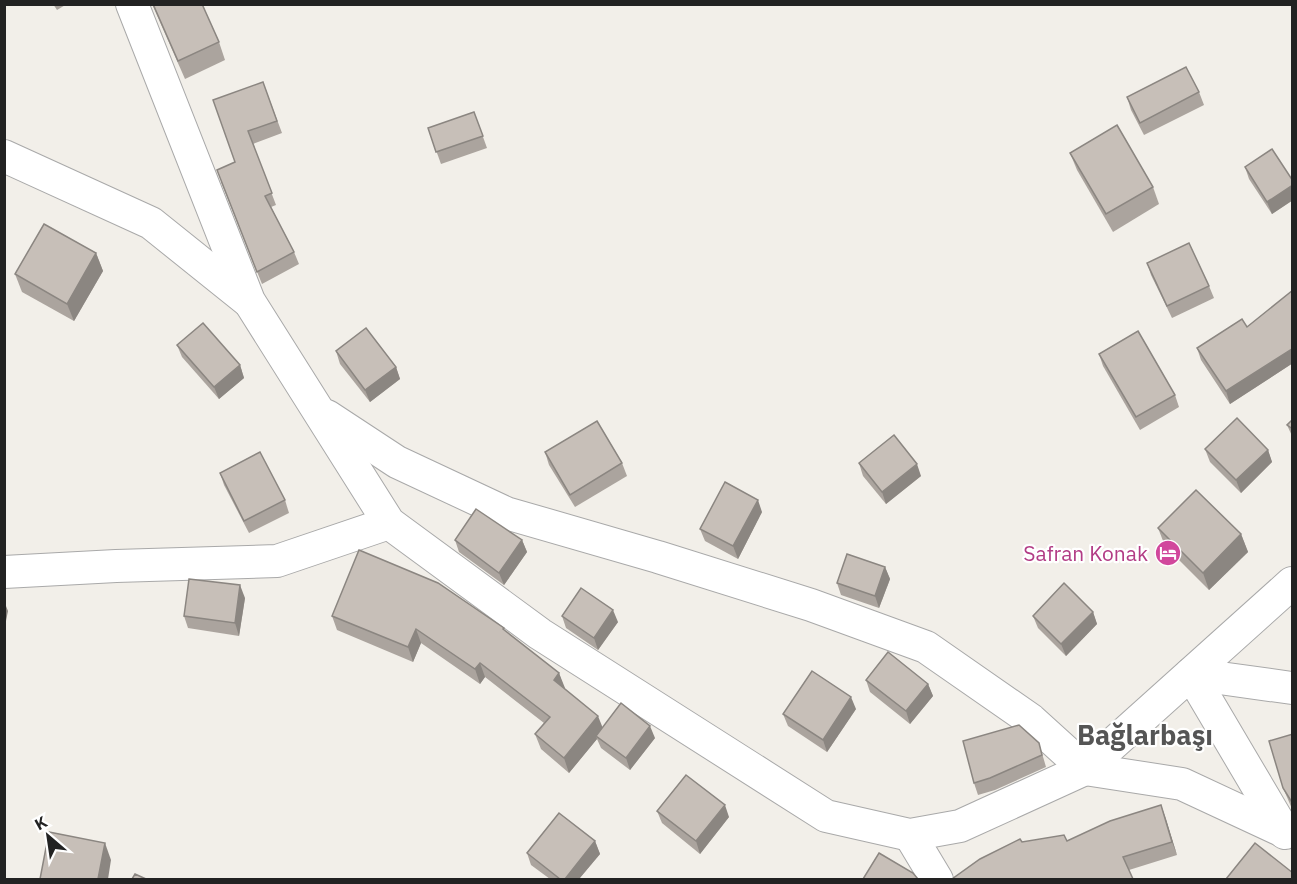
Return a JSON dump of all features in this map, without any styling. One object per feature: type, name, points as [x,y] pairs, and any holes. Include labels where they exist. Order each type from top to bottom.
[{"type":"street","points":[[132,4],[249,301],[389,523],[540,634],[826,816],[910,835],[960,826],[1085,769],[1293,583]]},
{"type":"street","points":[[4,156],[152,223],[249,301]]},
{"type":"street","points":[[318,410],[397,462],[506,513],[811,605],[926,647],[1031,720],[1085,769],[1182,784],[1288,836]]},
{"type":"street","points":[[4,572],[277,561],[389,523]]},
{"type":"street","points":[[1191,674],[1293,688]]},
{"type":"street","points":[[1191,674],[1288,836]]},
{"type":"street","points":[[910,835],[937,879]]},
{"type":"building","points":[[153,4],[202,4],[219,42],[178,61]]},
{"type":"building","points":[[1186,67],[1199,92],[1140,123],[1127,97]]},
{"type":"building","points":[[263,82],[277,121],[248,131],[272,193],[265,196],[294,252],[257,272],[217,170],[235,162],[213,100]]},
{"type":"building","points":[[474,112],[483,136],[436,152],[428,128]]},
{"type":"building","points":[[1117,125],[1153,187],[1106,214],[1070,153]]},
{"type":"building","points":[[1272,149],[1293,181],[1293,185],[1267,202],[1245,167]]},
{"type":"building","points":[[44,224],[96,253],[67,304],[15,274]]},
{"type":"building","points":[[1189,243],[1209,286],[1167,306],[1147,263]]},
{"type":"building","points":[[1293,290],[1293,350],[1226,391],[1197,348],[1242,319],[1247,327]]},
{"type":"building","points":[[203,323],[240,365],[214,387],[177,345]]},
{"type":"building","points":[[366,328],[396,367],[365,390],[336,351]]},
{"type":"building","points":[[1138,331],[1175,395],[1136,417],[1099,354]]},
{"type":"building","points":[[1237,418],[1268,450],[1236,480],[1205,449]]},
{"type":"building","points":[[1293,419],[1293,429],[1287,425]]},
{"type":"building","points":[[597,421],[622,463],[570,495],[545,452]]},
{"type":"building","points":[[894,435],[917,464],[882,492],[859,463]]},
{"type":"building","points":[[260,452],[285,500],[244,521],[220,473]]},
{"type":"building","points":[[725,482],[758,500],[733,546],[700,529]]},
{"type":"building","points":[[1196,490],[1241,534],[1203,573],[1158,528]]},
{"type":"building","points":[[476,509],[522,540],[499,573],[455,540]]},
{"type":"building","points":[[359,550],[438,583],[504,628],[559,673],[554,680],[598,716],[564,758],[535,734],[550,717],[480,663],[475,669],[416,629],[408,647],[332,616]]},
{"type":"building","points":[[847,554],[885,567],[875,596],[837,583]]},
{"type":"building","points":[[189,579],[240,585],[235,623],[184,616]]},
{"type":"building","points":[[1064,583],[1093,612],[1061,644],[1033,616]]},
{"type":"building","points":[[581,588],[613,610],[594,638],[562,616]]},
{"type":"building","points":[[888,652],[928,684],[906,711],[866,680]]},
{"type":"building","points":[[812,671],[851,697],[823,740],[783,714]]},
{"type":"building","points":[[621,703],[650,726],[626,758],[596,736]]},
{"type":"building","points":[[1019,725],[1039,743],[1042,755],[974,783],[963,741]]},
{"type":"building","points":[[1293,734],[1293,804],[1283,788],[1269,741]]},
{"type":"building","points":[[686,775],[725,805],[696,841],[657,811]]},
{"type":"building","points":[[1161,805],[1172,842],[1123,857],[1133,879],[952,879],[980,859],[1020,839],[1022,842],[1064,835],[1067,841],[1110,821]]},
{"type":"building","points":[[559,813],[595,841],[565,879],[560,879],[527,853]]},
{"type":"building","points":[[49,832],[105,843],[98,879],[40,879]]},
{"type":"building","points":[[1255,843],[1293,873],[1293,879],[1226,879]]},
{"type":"building","points":[[879,853],[913,873],[918,879],[863,879]]},
{"type":"building","points":[[135,874],[146,879],[132,879]]},
{"type":"place","name":"Safran Konak","points":[[1168,553]]},
{"type":"district","name":"Bağlarbaşı","points":[[1145,734]]}]
